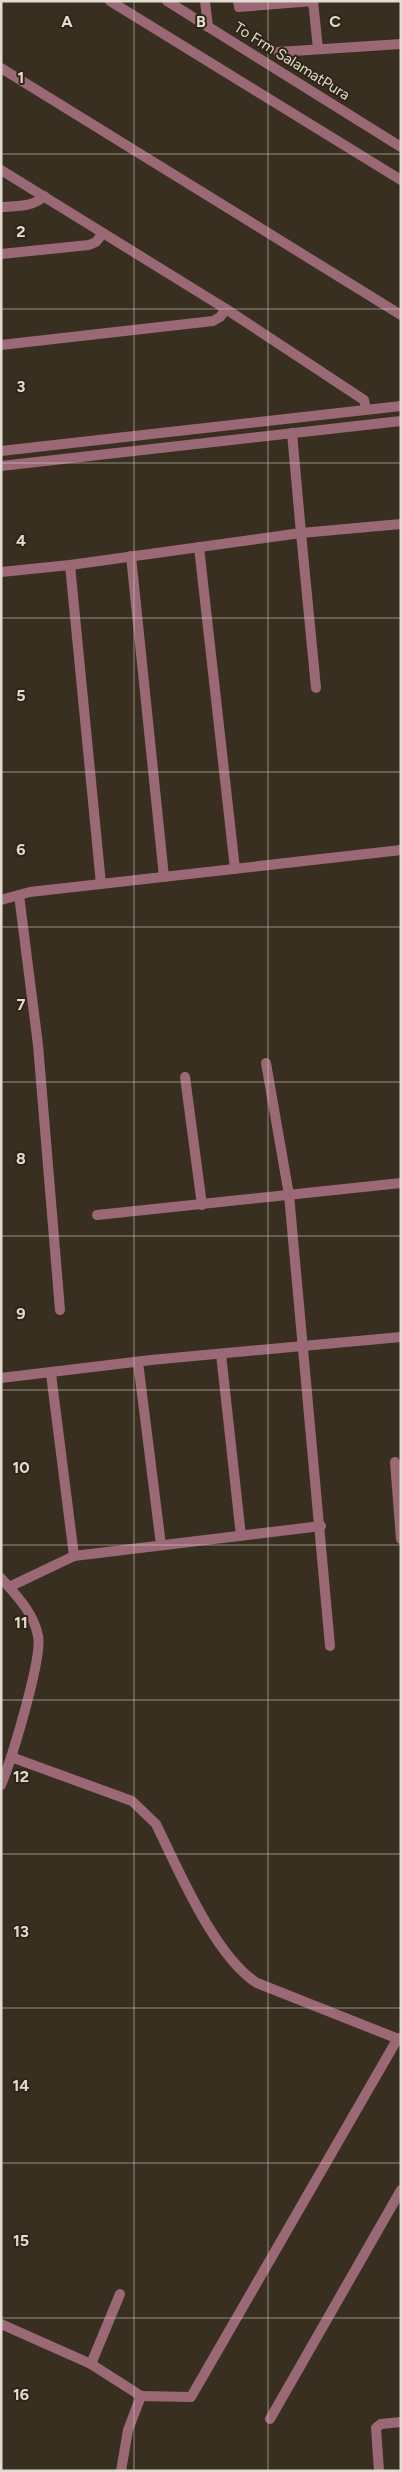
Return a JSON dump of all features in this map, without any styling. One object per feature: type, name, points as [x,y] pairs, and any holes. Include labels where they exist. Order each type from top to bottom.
[{"type":"street","points":[[110,1],[401,180]]},
{"type":"street","name":"To Frm SalamatPura","points":[[167,1],[401,147]]},
{"type":"street","points":[[205,1],[208,27]]},
{"type":"street","points":[[238,1],[239,7],[313,1],[318,49]]},
{"type":"street","points":[[278,52],[401,44]]},
{"type":"street","points":[[1,68],[401,315]]},
{"type":"street","points":[[1,170],[226,309],[364,400],[366,409]]},
{"type":"street","points":[[1,207],[39,202],[44,196]]},
{"type":"street","points":[[1,254],[88,245],[96,242],[103,233]]},
{"type":"street","points":[[1,345],[213,320],[220,317],[226,309]]},
{"type":"street","points":[[1,451],[401,406]]},
{"type":"street","points":[[1,466],[401,421]]},
{"type":"street","points":[[292,433],[316,688]]},
{"type":"street","points":[[1,572],[70,565],[302,533],[401,524]]},
{"type":"street","points":[[199,547],[235,869]]},
{"type":"street","points":[[131,556],[164,877]]},
{"type":"street","points":[[70,565],[101,884]]},
{"type":"street","points":[[1,900],[19,895],[101,884],[401,850]]},
{"type":"street","points":[[19,895],[38,1045],[60,1310]]},
{"type":"street","points":[[266,1063],[289,1195],[302,1346],[321,1526],[330,1646]]},
{"type":"street","points":[[185,1077],[202,1205]]},
{"type":"street","points":[[97,1215],[401,1183]]},
{"type":"street","points":[[1,1378],[51,1374],[138,1362],[401,1337]]},
{"type":"street","points":[[221,1354],[241,1536]]},
{"type":"street","points":[[138,1362],[160,1545]]},
{"type":"street","points":[[51,1374],[74,1556]]},
{"type":"street","points":[[395,1462],[401,1539]]},
{"type":"street","points":[[9,1587],[74,1556],[321,1526]]},
{"type":"street","points":[[1,1578],[33,1619],[39,1637],[36,1666],[11,1757],[1,1785]]},
{"type":"street","points":[[1,2324],[91,2364],[141,2396],[191,2397],[399,2039],[257,1983],[244,1975],[204,1921],[156,1824],[145,1812],[132,1801],[11,1757]]},
{"type":"street","points":[[270,2419],[401,2190]]},
{"type":"street","points":[[91,2364],[120,2294]]},
{"type":"street","points":[[122,2471],[128,2430],[141,2396]]},
{"type":"street","points":[[379,2471],[376,2428],[381,2424],[401,2422]]}]
